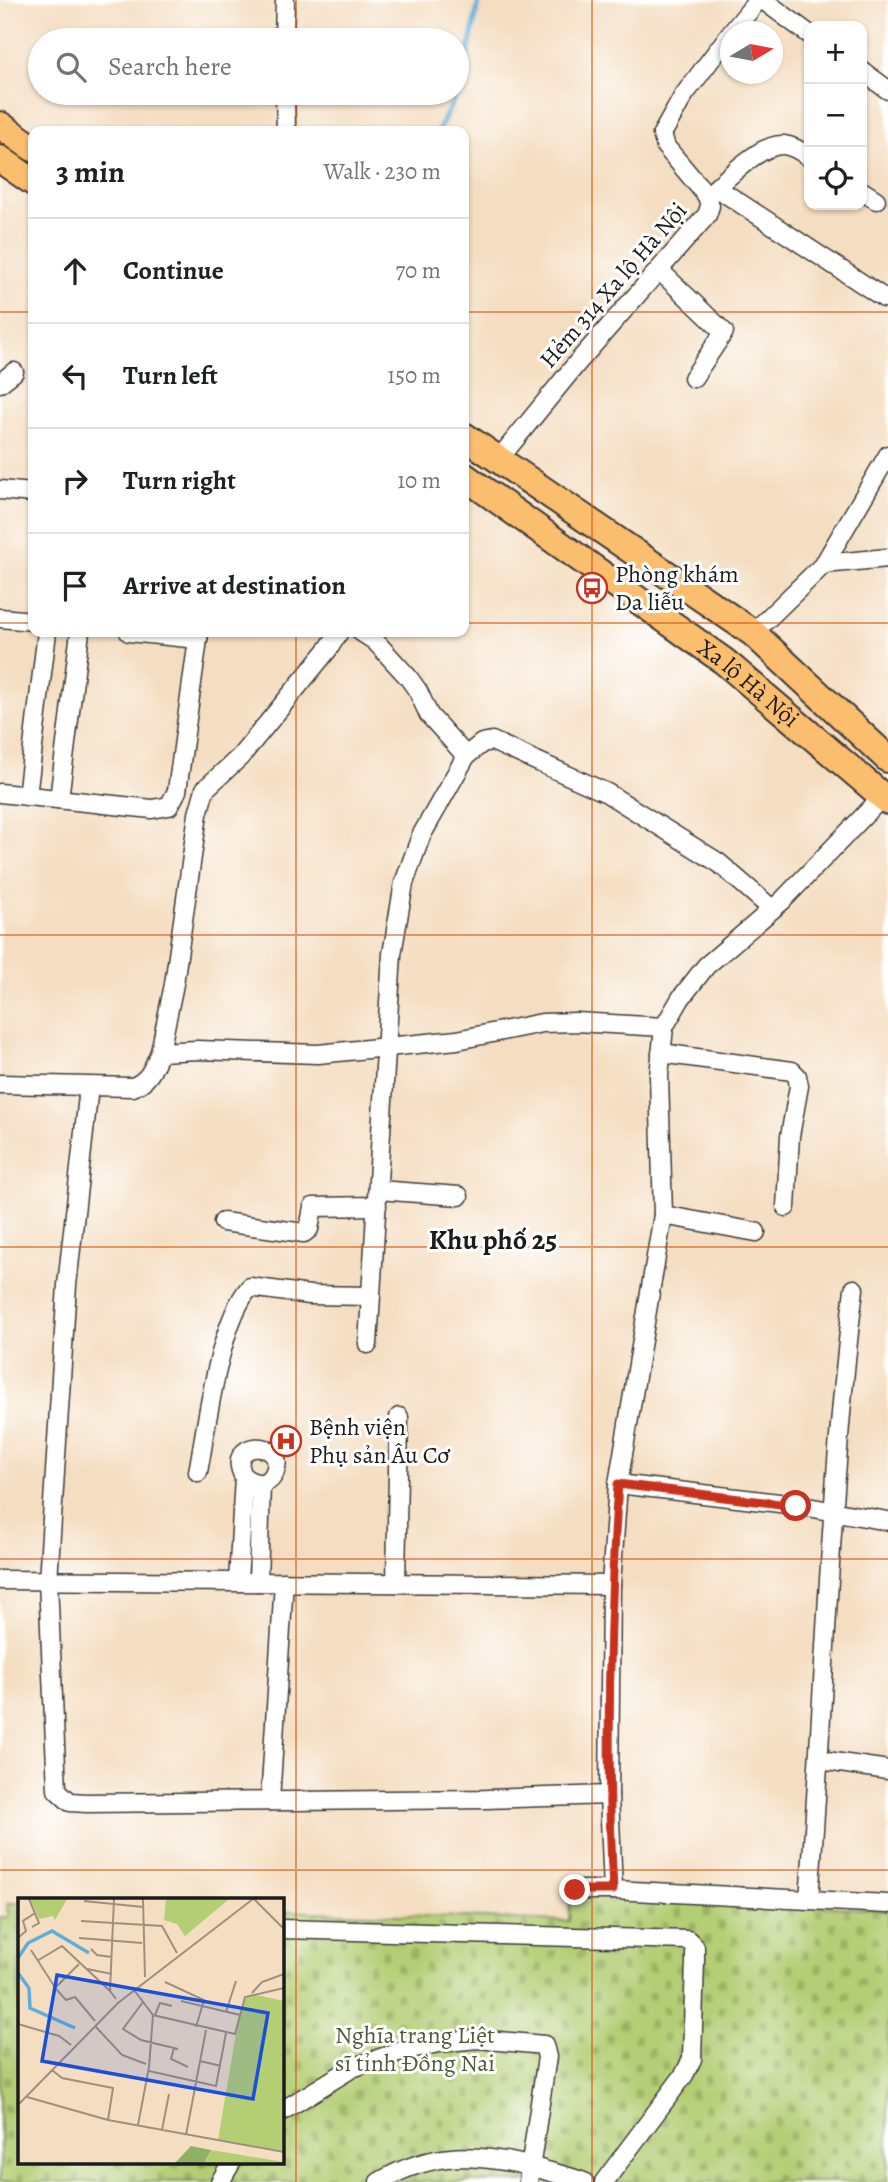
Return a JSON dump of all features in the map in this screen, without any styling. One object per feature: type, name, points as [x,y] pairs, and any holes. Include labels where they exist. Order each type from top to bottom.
[{"type":"highway","points":[[0,125],[28,145]]},
{"type":"highway","points":[[0,159],[28,179]]},
{"type":"highway","name":"Xa lộ Hà Nội","points":[[469,440],[753,634],[888,759]]},
{"type":"highway","name":"Xa lộ Hà Nội","points":[[469,480],[725,662],[886,799]]},
{"type":"street","points":[[284,28],[285,0]]},
{"type":"street","points":[[760,0],[804,31]]},
{"type":"street","name":"Hẻm 314 Xa lộ Hà Nội","points":[[742,21],[760,0]]},
{"type":"street","name":"Hẻm 314 Xa lộ Hà Nội","points":[[498,460],[578,362],[707,215],[712,192],[666,147],[662,134],[684,95],[720,48]]},
{"type":"street","points":[[867,75],[888,90]]},
{"type":"street","points":[[285,105],[286,126]]},
{"type":"street","points":[[804,153],[782,145],[771,147],[752,157],[712,192],[884,298]]},
{"type":"street","points":[[659,270],[724,332],[693,378]]},
{"type":"street","points":[[753,634],[824,564],[888,455]]},
{"type":"street","points":[[0,490],[28,493]]},
{"type":"street","points":[[824,564],[888,558]]},
{"type":"street","points":[[0,618],[28,621]]},
{"type":"street","points":[[27,796],[46,637]]},
{"type":"street","points":[[59,799],[79,637]]},
{"type":"street","points":[[0,793],[152,809],[169,806],[177,791],[198,637]]},
{"type":"street","points":[[0,1084],[133,1087],[143,1083],[150,1075],[160,1052],[174,984],[198,814],[205,789],[240,757],[336,637]]},
{"type":"street","points":[[368,637],[408,677],[429,715],[466,756]]},
{"type":"street","points":[[368,1344],[392,954],[404,883],[421,836],[466,756],[482,743],[492,741],[607,793],[719,863],[772,909]]},
{"type":"street","points":[[613,1890],[609,1795],[611,1586],[618,1484],[663,1215],[660,1123],[664,1027],[681,998],[706,966],[782,901],[886,799]]},
{"type":"street","points":[[160,1052],[197,1050],[318,1054],[457,1040],[542,1023],[576,1022],[664,1027]]},
{"type":"street","points":[[661,1054],[792,1071],[797,1076],[799,1086],[790,1136],[786,1207]]},
{"type":"street","points":[[89,1087],[66,1285],[48,1581],[57,1790],[71,1802],[87,1803],[609,1795]]},
{"type":"street","points":[[223,1222],[304,1233],[309,1230],[313,1207],[378,1198],[459,1196]]},
{"type":"street","points":[[663,1215],[757,1232]]},
{"type":"street","points":[[198,1472],[224,1342],[234,1311],[247,1290],[255,1286],[310,1295],[371,1296]]},
{"type":"street","points":[[809,1899],[843,1377],[854,1289]]},
{"type":"street","points":[[396,1583],[399,1417]]},
{"type":"street","points":[[251,1448],[268,1449],[276,1464],[275,1473],[270,1480],[252,1483],[244,1477],[240,1460],[244,1453],[251,1448]]},
{"type":"street","points":[[239,1582],[244,1477]]},
{"type":"street","points":[[258,1582],[261,1483]]},
{"type":"street","points":[[618,1484],[796,1506],[888,1521]]},
{"type":"street","points":[[0,1580],[611,1586]]},
{"type":"street","points":[[270,1801],[285,1582]]},
{"type":"street","points":[[820,1760],[888,1770]]},
{"type":"street","points":[[575,1890],[888,1904]]},
{"type":"street","points":[[284,1929],[688,1940],[695,1947],[692,2059],[684,2076],[604,2182]]},
{"type":"street","points":[[284,2109],[352,2068],[401,2051],[438,2043],[477,2039],[544,2045],[547,2057],[529,2174]]},
{"type":"street","points":[[379,2182],[410,2166],[438,2158],[470,2155],[529,2174],[584,2182]]},
{"type":"street","points":[[220,2182],[230,2164]]},
{"type":"green space","name":"Nghĩa trang Liệt sĩ tỉnh Đồng Nai","points":[[570,1892],[888,1910],[888,2182],[0,2182],[0,1917],[8,1917],[8,1903],[18,1903],[18,2164],[284,2164],[284,1911],[569,1921]]},
{"type":"waterway","points":[[469,49],[479,0]]},
{"type":"waterway","points":[[441,126],[451,105]]},
{"type":"place","name":"Phòng khám Da liễu","points":[[592,588]]},
{"type":"place","name":"Bệnh viện Phụ sản Âu Cơ","points":[[286,1441]]},
{"type":"district","name":"Khu phố 25","points":[[493,1240]]},
{"type":"route","points":[[575,1890],[613,1890],[609,1721],[611,1586],[618,1484],[796,1506]]}]
